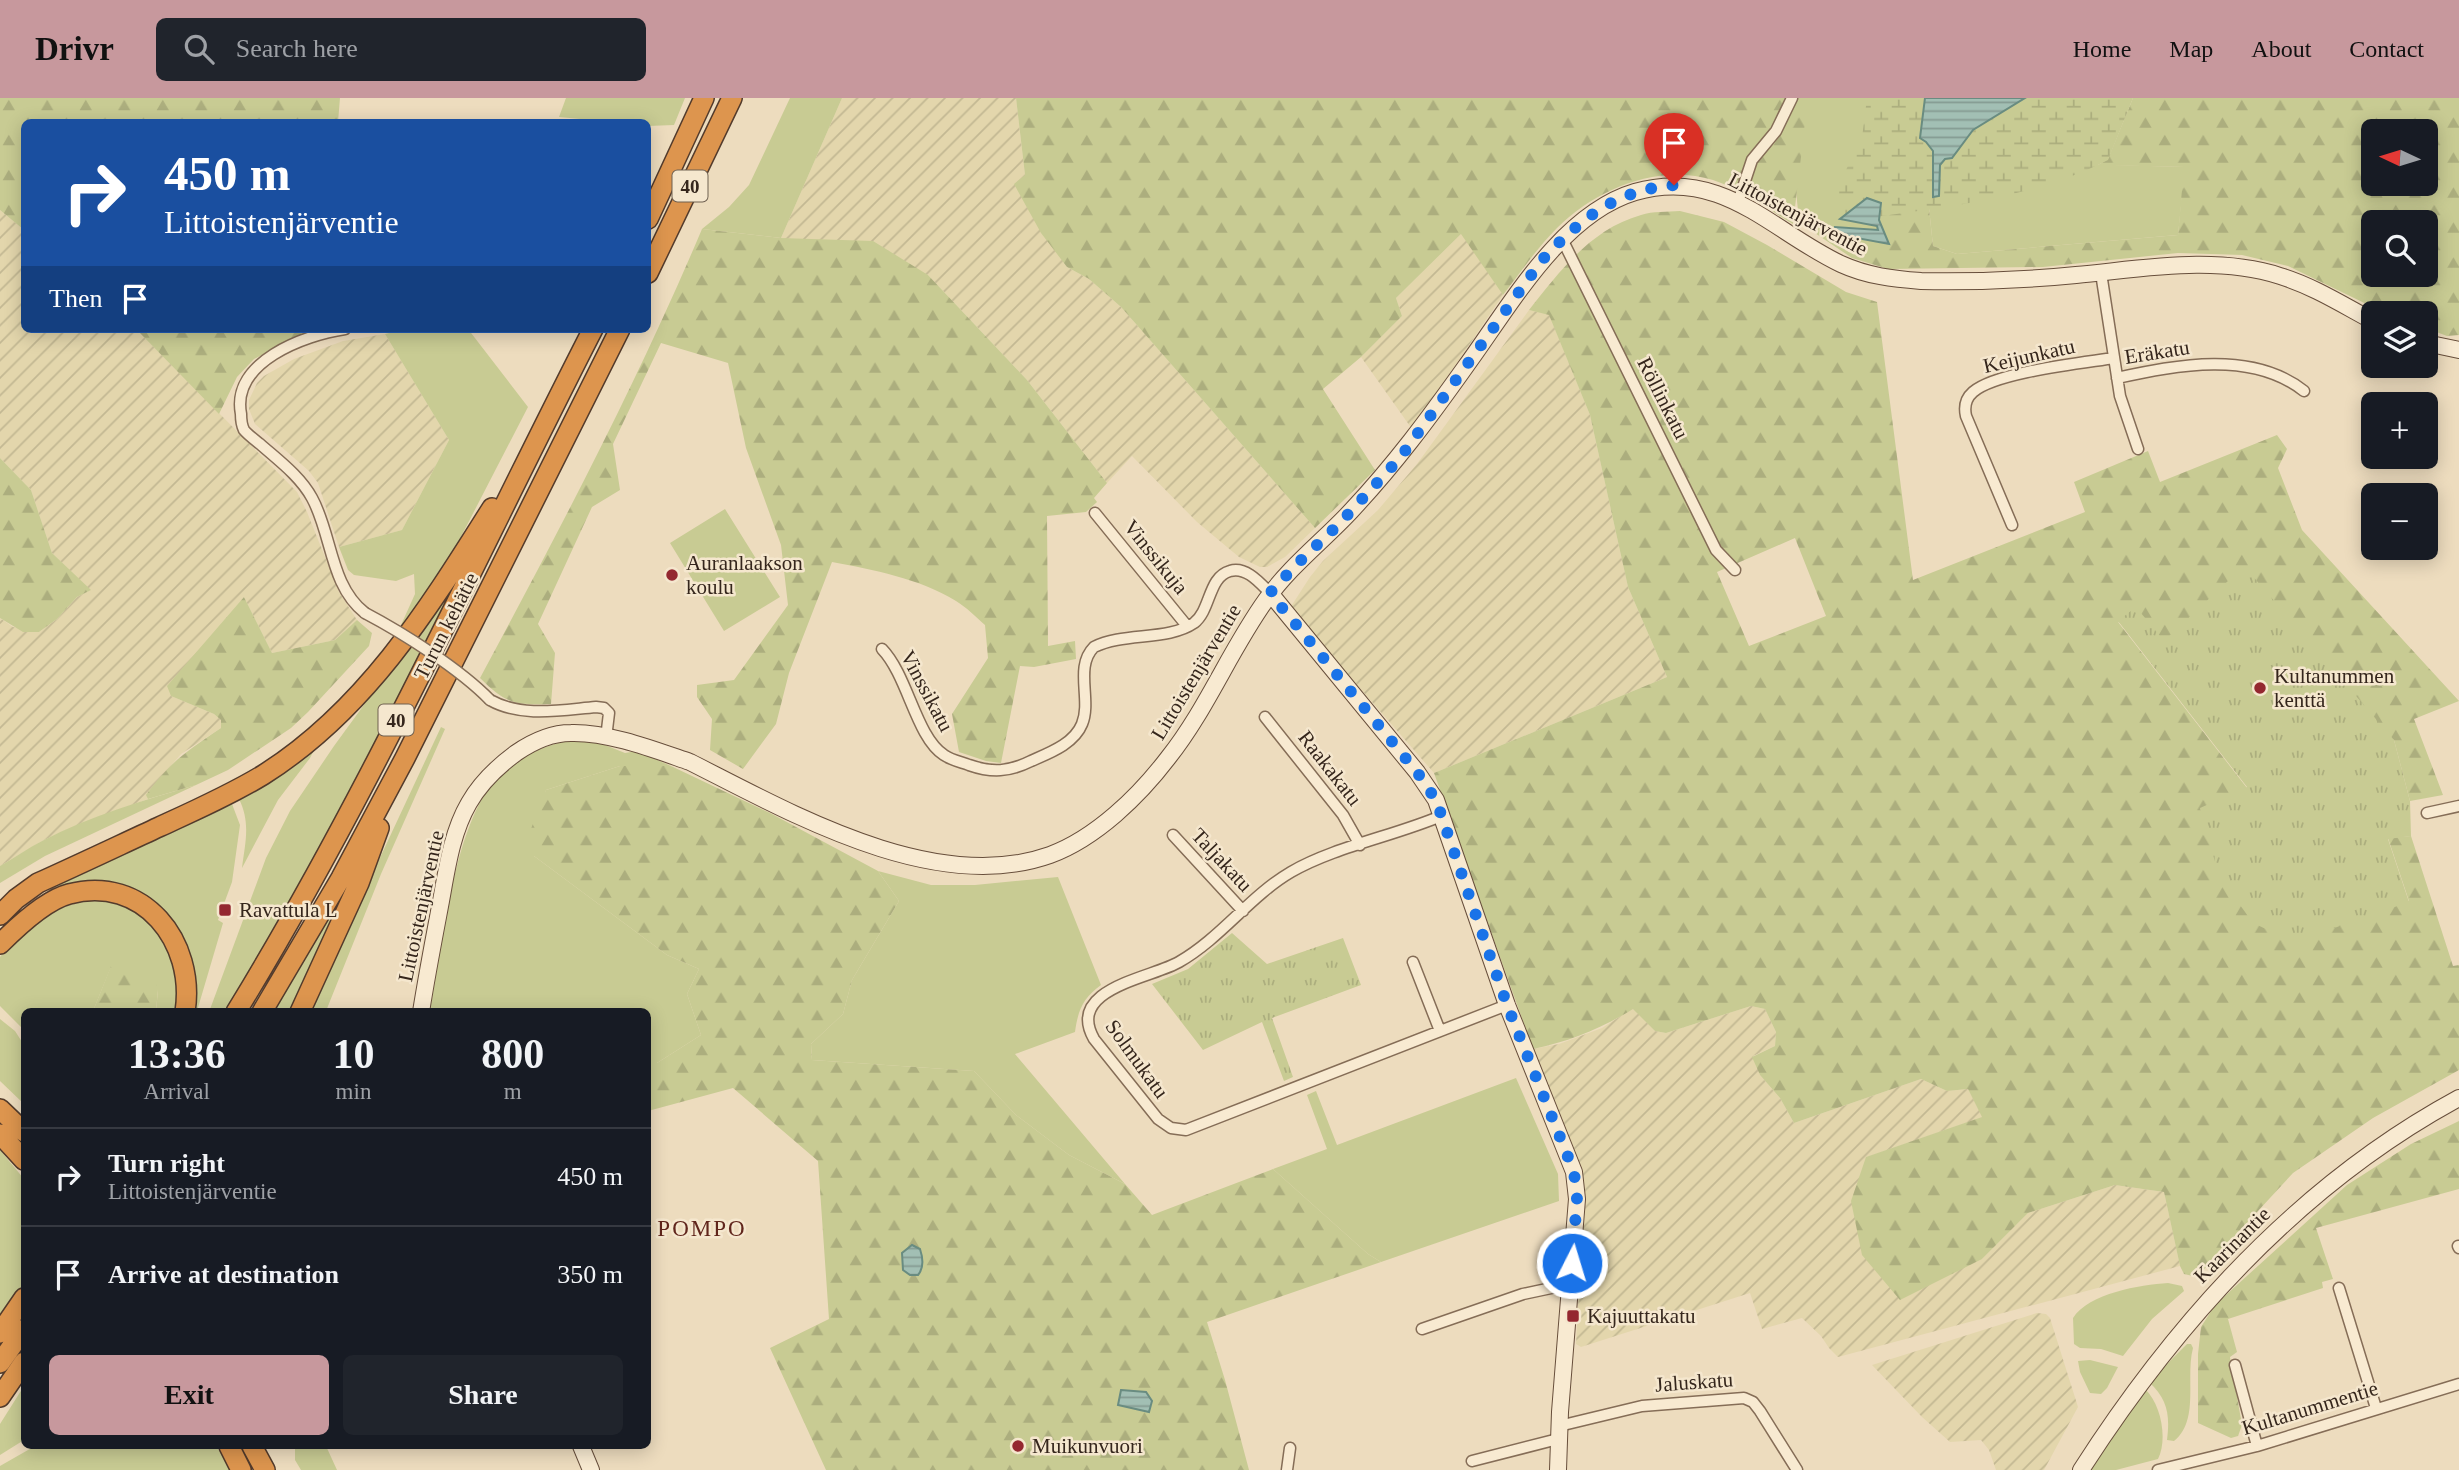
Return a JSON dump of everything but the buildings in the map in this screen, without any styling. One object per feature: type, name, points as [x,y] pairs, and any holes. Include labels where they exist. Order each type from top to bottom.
[{"type":"highway","name":"40","points":[[651,213],[704,98]]},
{"type":"highway","name":"40","points":[[651,267],[732,98]]},
{"type":"highway","name":"Turun kehätie","points":[[238,1008],[337,835],[591,333]]},
{"type":"highway","name":"Turun kehätie","points":[[264,1008],[341,878],[405,758],[618,333]]},
{"type":"highway","points":[[0,915],[38,883],[226,795],[254,779],[317,733],[345,708],[397,652],[430,607],[545,424]]},
{"type":"highway","points":[[302,1008],[359,883],[405,758]]},
{"type":"highway","points":[[0,944],[22,923],[66,894],[96,891],[120,894],[144,906],[174,938],[184,965],[187,983],[185,1008]]},
{"type":"highway","points":[[0,1109],[21,1129]]},
{"type":"highway","points":[[0,1133],[21,1157]]},
{"type":"highway","points":[[0,1333],[21,1302]]},
{"type":"highway","points":[[0,1363],[21,1333]]},
{"type":"highway","points":[[0,1396],[21,1366]]},
{"type":"highway","points":[[230,1449],[241,1470]]},
{"type":"highway","points":[[254,1449],[265,1470]]},
{"type":"street","points":[[1738,202],[1752,160],[1776,131],[1792,98]]},
{"type":"street","name":"Littoistenjärventie","points":[[422,1008],[452,847],[459,823],[476,792],[503,763],[543,738],[570,733],[606,738],[690,762],[832,830],[911,857],[937,862],[980,865],[1045,857],[1079,840],[1102,823],[1163,765],[1216,684],[1270,593],[1400,458],[1542,260],[1576,225],[1602,207],[1630,193],[1674,185],[1696,187],[1738,202],[1847,267],[1886,278],[1954,281],[2045,278],[2210,265],[2264,272],[2297,283],[2361,315]]},
{"type":"street","name":"Röllinkatu","points":[[1562,239],[1716,550],[1735,570]]},
{"type":"street","name":"Eräkatu","points":[[2101,273],[2117,378],[2176,366],[2214,365],[2272,372],[2304,391]]},
{"type":"street","points":[[323,333],[297,341],[251,373],[239,394],[243,429],[304,485],[313,501],[344,587],[354,604],[475,684],[490,700],[506,707],[539,712],[604,708],[609,713],[606,738]]},
{"type":"street","points":[[2438,346],[2459,350]]},
{"type":"street","name":"Keijunkatu","points":[[2012,525],[1966,416],[1965,405],[1969,396],[1983,386],[2027,373],[2114,358]]},
{"type":"street","points":[[2117,378],[2124,412],[2138,449]]},
{"type":"street","name":"Vinssikuja","points":[[1095,513],[1187,626]]},
{"type":"street","points":[[1187,626],[1200,615],[1217,579],[1224,573],[1233,570],[1245,572],[1256,579],[1424,780],[1436,800],[1507,1005],[1576,1181],[1558,1433],[1558,1470]]},
{"type":"street","name":"Vinssikatu","points":[[883,649],[893,663],[929,738],[938,750],[950,758],[981,769],[1002,771],[1051,752],[1067,743],[1078,731],[1086,706],[1086,662],[1094,647],[1106,642],[1174,631],[1187,626]]},
{"type":"street","name":"Raakakatu","points":[[1265,717],[1343,815],[1360,845]]},
{"type":"street","points":[[2427,813],[2459,806]]},
{"type":"street","name":"Solmukatu","points":[[1441,816],[1292,872],[1180,962],[1132,980],[1107,993],[1090,1011],[1089,1029],[1094,1039],[1158,1119],[1166,1126],[1181,1130],[1197,1127],[1507,1005]]},
{"type":"street","name":"Taljakatu","points":[[1173,835],[1243,911]]},
{"type":"street","points":[[1413,962],[1440,1031]]},
{"type":"street","name":"Kaarinantie","points":[[2081,1470],[2149,1372],[2221,1284],[2329,1184],[2396,1136],[2459,1098]]},
{"type":"street","points":[[1423,1329],[1534,1291],[1570,1284]]},
{"type":"street","points":[[2339,1289],[2376,1408]]},
{"type":"street","points":[[2235,1365],[2257,1446]]},
{"type":"street","name":"Kultanummentie","points":[[2158,1470],[2257,1446],[2459,1384]]},
{"type":"street","name":"Jaluskatu","points":[[1472,1461],[1642,1406],[1744,1398],[1753,1402],[1760,1410],[1797,1470]]},
{"type":"street","points":[[1287,1470],[1290,1448]]},
{"type":"street","points":[[582,1449],[591,1470]]},
{"type":"shaded area","points":[[842,98],[1016,98],[1025,175],[1067,267],[1089,279],[1121,307],[1315,528],[1285,557],[1267,567],[1260,567],[1239,557],[1197,522],[1132,456],[1107,483],[1027,380],[928,275],[781,238]]},
{"type":"shaded area","points":[[1925,98],[2025,98],[1973,130],[1952,158],[1945,159],[1940,165],[1939,196],[1933,197],[1933,151],[1920,138]]},
{"type":"shaded area","points":[[1867,198],[1881,203],[1879,220],[1889,244],[1835,234],[1835,227],[1878,230],[1877,226],[1840,219]]},
{"type":"shaded area","points":[[0,210],[21,228],[21,333],[140,333],[297,492],[339,592],[357,620],[335,640],[272,653],[244,597],[171,696],[214,714],[221,720],[221,728],[181,754],[147,794],[148,799],[75,826],[42,841],[0,866],[0,618],[13,627],[39,632],[57,619],[77,597],[90,590],[52,553],[31,490],[0,458]]},
{"type":"shaded area","points":[[1462,233],[1503,295],[1412,429],[1361,357],[1402,316],[1396,298]]},
{"type":"shaded area","points":[[1529,310],[1549,314],[1590,415],[1628,587],[1667,677],[1434,773],[1290,608],[1323,561],[1378,510],[1417,464]]},
{"type":"shaded area","points":[[385,334],[449,440],[402,530],[339,547],[318,483],[309,471],[255,424],[249,409],[249,400],[257,383],[264,376],[294,359],[343,341]]},
{"type":"shaded area","points":[[1751,1006],[1765,1009],[1776,1032],[1775,1046],[1753,1056],[1760,1075],[1780,1098],[1794,1123],[1921,1079],[1947,1091],[1968,1089],[1983,1117],[1867,1157],[1982,1259],[2028,1213],[2115,1185],[2164,1192],[2180,1266],[1838,1357],[1802,1318],[1762,1329],[1750,1293],[1581,1347],[1576,1344],[1584,1195],[1581,1178],[1533,1049],[1559,1044],[1602,1028],[1633,1008],[1655,1031],[1666,1033]]},
{"type":"shaded area","points":[[912,1245],[920,1249],[922,1256],[918,1275],[910,1275],[903,1270],[902,1253]]},
{"type":"shaded area","points":[[2037,1313],[2046,1314],[2050,1318],[2078,1407],[2044,1470],[1996,1470],[1989,1450],[1981,1440],[1950,1442],[1872,1365]]},
{"type":"shaded area","points":[[1121,1390],[1146,1392],[1152,1401],[1149,1412],[1118,1405]]},
{"type":"green space","points":[[0,98],[340,98],[338,119],[21,119],[21,228],[0,210]]},
{"type":"green space","points":[[566,98],[685,98],[674,125],[651,126],[651,119],[559,117]]},
{"type":"green space","points":[[790,98],[842,98],[781,238],[702,229],[729,207],[749,185]]},
{"type":"green space","points":[[1016,98],[1808,98],[1793,224],[1744,194],[1713,180],[1671,175],[1650,177],[1609,191],[1573,214],[1543,244],[1503,295],[1461,234],[1396,298],[1402,316],[1361,357],[1323,389],[1375,470],[1315,528],[1121,307],[1089,279],[1067,267],[1041,233],[1014,184],[1025,175]]},
{"type":"green space","points":[[1803,98],[1925,98],[1877,226],[1879,230],[1835,227],[1834,231],[1809,229],[1800,222],[1796,176]]},
{"type":"green space","points":[[1867,98],[2133,98],[2108,160],[2077,174],[2014,194],[1981,201],[1848,221],[1836,190],[1862,138]]},
{"type":"green space","points":[[2133,98],[2459,98],[2459,335],[2447,336],[2438,333],[2438,301],[2361,301],[2288,266],[2242,255],[2178,253],[2043,267],[1888,269],[1852,258],[1809,229],[1834,231],[1835,234],[1889,244],[1879,220],[1880,211],[1929,208],[1933,246],[1957,254],[2178,235],[2184,167],[2098,165],[2108,159]]},
{"type":"green space","points":[[2081,164],[2185,167],[2178,235],[1957,254],[1933,246],[1929,208]]},
{"type":"green space","points":[[1680,211],[1724,222],[1846,292],[1877,302],[1913,580],[2085,512],[2074,482],[2148,451],[2160,482],[2277,435],[2287,449],[2278,468],[2302,530],[2459,701],[2414,719],[2443,795],[2410,801],[2394,740],[2118,622],[2247,788],[2200,809],[2409,901],[2388,838],[2411,836],[2453,966],[2459,965],[2459,1070],[2373,1118],[2293,1173],[2197,1277],[2184,1274],[2180,1266],[2164,1192],[2115,1185],[2028,1213],[1982,1259],[1900,1300],[1862,1255],[1851,1201],[1866,1157],[1982,1117],[1968,1089],[1947,1091],[1921,1079],[1794,1123],[1780,1098],[1760,1075],[1752,1057],[1775,1046],[1776,1032],[1765,1009],[1751,1006],[1666,1033],[1655,1031],[1633,1009],[1585,1034],[1533,1049],[1434,773],[1667,677],[1628,587],[1590,415],[1549,315],[1529,310],[1578,253],[1607,230],[1646,214]],"holes":[[[1795,538],[1826,616],[1749,646],[1717,572]]]},
{"type":"green space","points":[[702,229],[781,238],[873,241],[928,275],[1027,380],[1107,483],[1094,498],[1097,502],[1086,512],[1047,516],[1048,646],[1075,641],[1076,659],[1034,667],[1020,666],[1001,763],[959,752],[952,714],[988,658],[985,625],[960,603],[926,586],[880,572],[832,562],[789,673],[776,724],[743,769],[710,750],[712,719],[697,697],[697,685],[734,680],[788,605],[781,545],[746,448],[728,363],[661,343],[613,444],[620,490],[592,507],[538,624],[555,653],[551,704],[512,701],[497,693],[480,678],[624,400]]},
{"type":"green space","points":[[140,333],[306,333],[254,359],[237,377],[219,414]]},
{"type":"green space","points":[[471,333],[528,407],[451,556],[407,630],[401,625],[415,594],[414,574],[396,581],[354,575],[348,570],[339,547],[402,530],[449,440],[385,334]]},
{"type":"green space","points":[[0,458],[31,490],[52,553],[91,590],[77,597],[57,619],[39,632],[23,632],[0,618]]},
{"type":"green space","points":[[725,509],[780,597],[724,631],[670,543]]},
{"type":"green space","points":[[468,562],[351,789],[258,957],[227,1008],[210,1008],[266,858],[290,811]]},
{"type":"green space","points":[[2244,566],[2394,740],[2410,801],[2411,836],[2388,839],[2409,902],[2294,942],[2253,923],[2219,876],[2200,808],[2247,787],[2118,621],[2136,607],[2164,641]]},
{"type":"green space","points":[[244,597],[272,653],[335,640],[357,620],[372,633],[369,646],[291,728],[228,770],[196,785],[148,799],[146,795],[172,765],[221,728],[221,720],[214,714],[171,696],[167,686]]},
{"type":"green space","points":[[441,727],[445,729],[381,874],[327,1008],[310,1008]]},
{"type":"green space","points":[[320,739],[310,758],[278,800],[242,868],[246,825],[239,799]]},
{"type":"green space","points":[[576,739],[600,743],[625,753],[637,751],[671,766],[620,766],[546,790],[534,856],[667,955],[699,969],[687,994],[701,1035],[657,1063],[651,1063],[651,1008],[431,1008],[445,919],[473,818],[486,792],[503,772],[528,755]]},
{"type":"green space","points":[[620,766],[671,766],[770,813],[878,871],[899,901],[852,980],[843,1014],[811,1044],[812,1060],[974,1071],[1016,1115],[1069,1155],[1125,1184],[1152,1215],[1273,1169],[1368,1254],[1381,1262],[1207,1322],[1249,1470],[826,1470],[770,1348],[829,1319],[818,1161],[733,1088],[651,1110],[651,1063],[657,1063],[701,1035],[687,994],[699,969],[667,955],[534,856],[529,834],[546,790]]},
{"type":"green space","points":[[196,785],[45,856],[0,883],[0,866],[60,832],[98,816]]},
{"type":"green space","points":[[232,804],[240,825],[232,882],[218,920],[223,923],[198,1008],[190,1008],[185,950],[102,886],[0,931],[43,894],[79,874]]},
{"type":"green space","points":[[878,871],[931,885],[975,885],[1058,877],[1101,985],[1082,1005],[1075,1032],[1015,1054],[1125,1184],[1069,1155],[1016,1115],[974,1071],[812,1060],[811,1044],[843,1014],[852,980],[899,901]]},
{"type":"green space","points":[[353,877],[295,1008],[274,1008]]},
{"type":"green space","points":[[103,899],[126,905],[146,918],[161,933],[179,971],[177,1008],[156,1008],[158,990],[111,967],[94,1008],[21,1008],[21,1027],[0,1006],[0,957],[22,933],[45,916],[86,901]]},
{"type":"green space","points":[[1232,933],[1267,964],[1343,938],[1361,985],[1272,1018],[1293,1077],[1284,1081],[1262,1022],[1203,1050],[1152,984],[1188,969]]},
{"type":"green space","points":[[118,963],[127,964],[156,981],[156,1008],[94,1008],[111,966]]},
{"type":"green space","points":[[0,1019],[15,1031],[21,1040],[21,1101],[0,1081]]},
{"type":"green space","points":[[1516,1078],[1558,1174],[1559,1201],[1381,1262],[1368,1254],[1273,1169],[1327,1149],[1307,1095],[1316,1091],[1337,1145]]},
{"type":"green space","points":[[2459,1121],[2459,1189],[2316,1228],[2333,1279],[2322,1282],[2323,1288],[2228,1319],[2237,1352],[2230,1357],[2242,1425],[2238,1436],[2231,1438],[2198,1423],[2198,1354],[2201,1327],[2215,1305],[2347,1185],[2411,1144]]},
{"type":"green space","points":[[0,1150],[21,1175],[21,1288],[0,1320]]},
{"type":"green space","points":[[2168,1283],[2182,1286],[2184,1291],[2152,1319],[2123,1356],[2101,1349],[2080,1348],[2074,1344],[2073,1318],[2091,1302],[2130,1288]]},
{"type":"green space","points":[[2187,1344],[2191,1344],[2193,1348],[2187,1422],[2174,1441],[2167,1440],[2166,1408],[2149,1382]]},
{"type":"green space","points":[[2090,1360],[2118,1367],[2101,1394],[2090,1393],[2080,1372],[2078,1361]]},
{"type":"green space","points":[[2145,1389],[2155,1403],[2161,1422],[2162,1442],[2158,1459],[2116,1470],[2091,1470]]},
{"type":"green space","points":[[21,1391],[21,1442],[0,1455],[0,1424]]},
{"type":"green space","points":[[30,1449],[218,1449],[231,1470],[0,1470],[0,1466]]},
{"type":"green space","points":[[295,1449],[327,1449],[337,1470],[301,1470],[295,1460]]},
{"type":"place","name":"Auranlaakson koulu","points":[[672,575]]},
{"type":"place","name":"Kultanummen kenttä","points":[[2260,688]]},
{"type":"place","name":"Ravattula L","points":[[225,910]]},
{"type":"place","name":"Kajuuttakatu","points":[[1573,1316]]},
{"type":"place","name":"Muikunvuori","points":[[1018,1446]]},
{"type":"district","name":"POMPO","points":[[702,1228]]},
{"type":"route","points":[[1572,1263],[1577,1199],[1574,1172],[1507,1005],[1436,800],[1417,772],[1270,593],[1400,458],[1542,260],[1562,239],[1589,215],[1614,200],[1630,193],[1674,185]]}]
